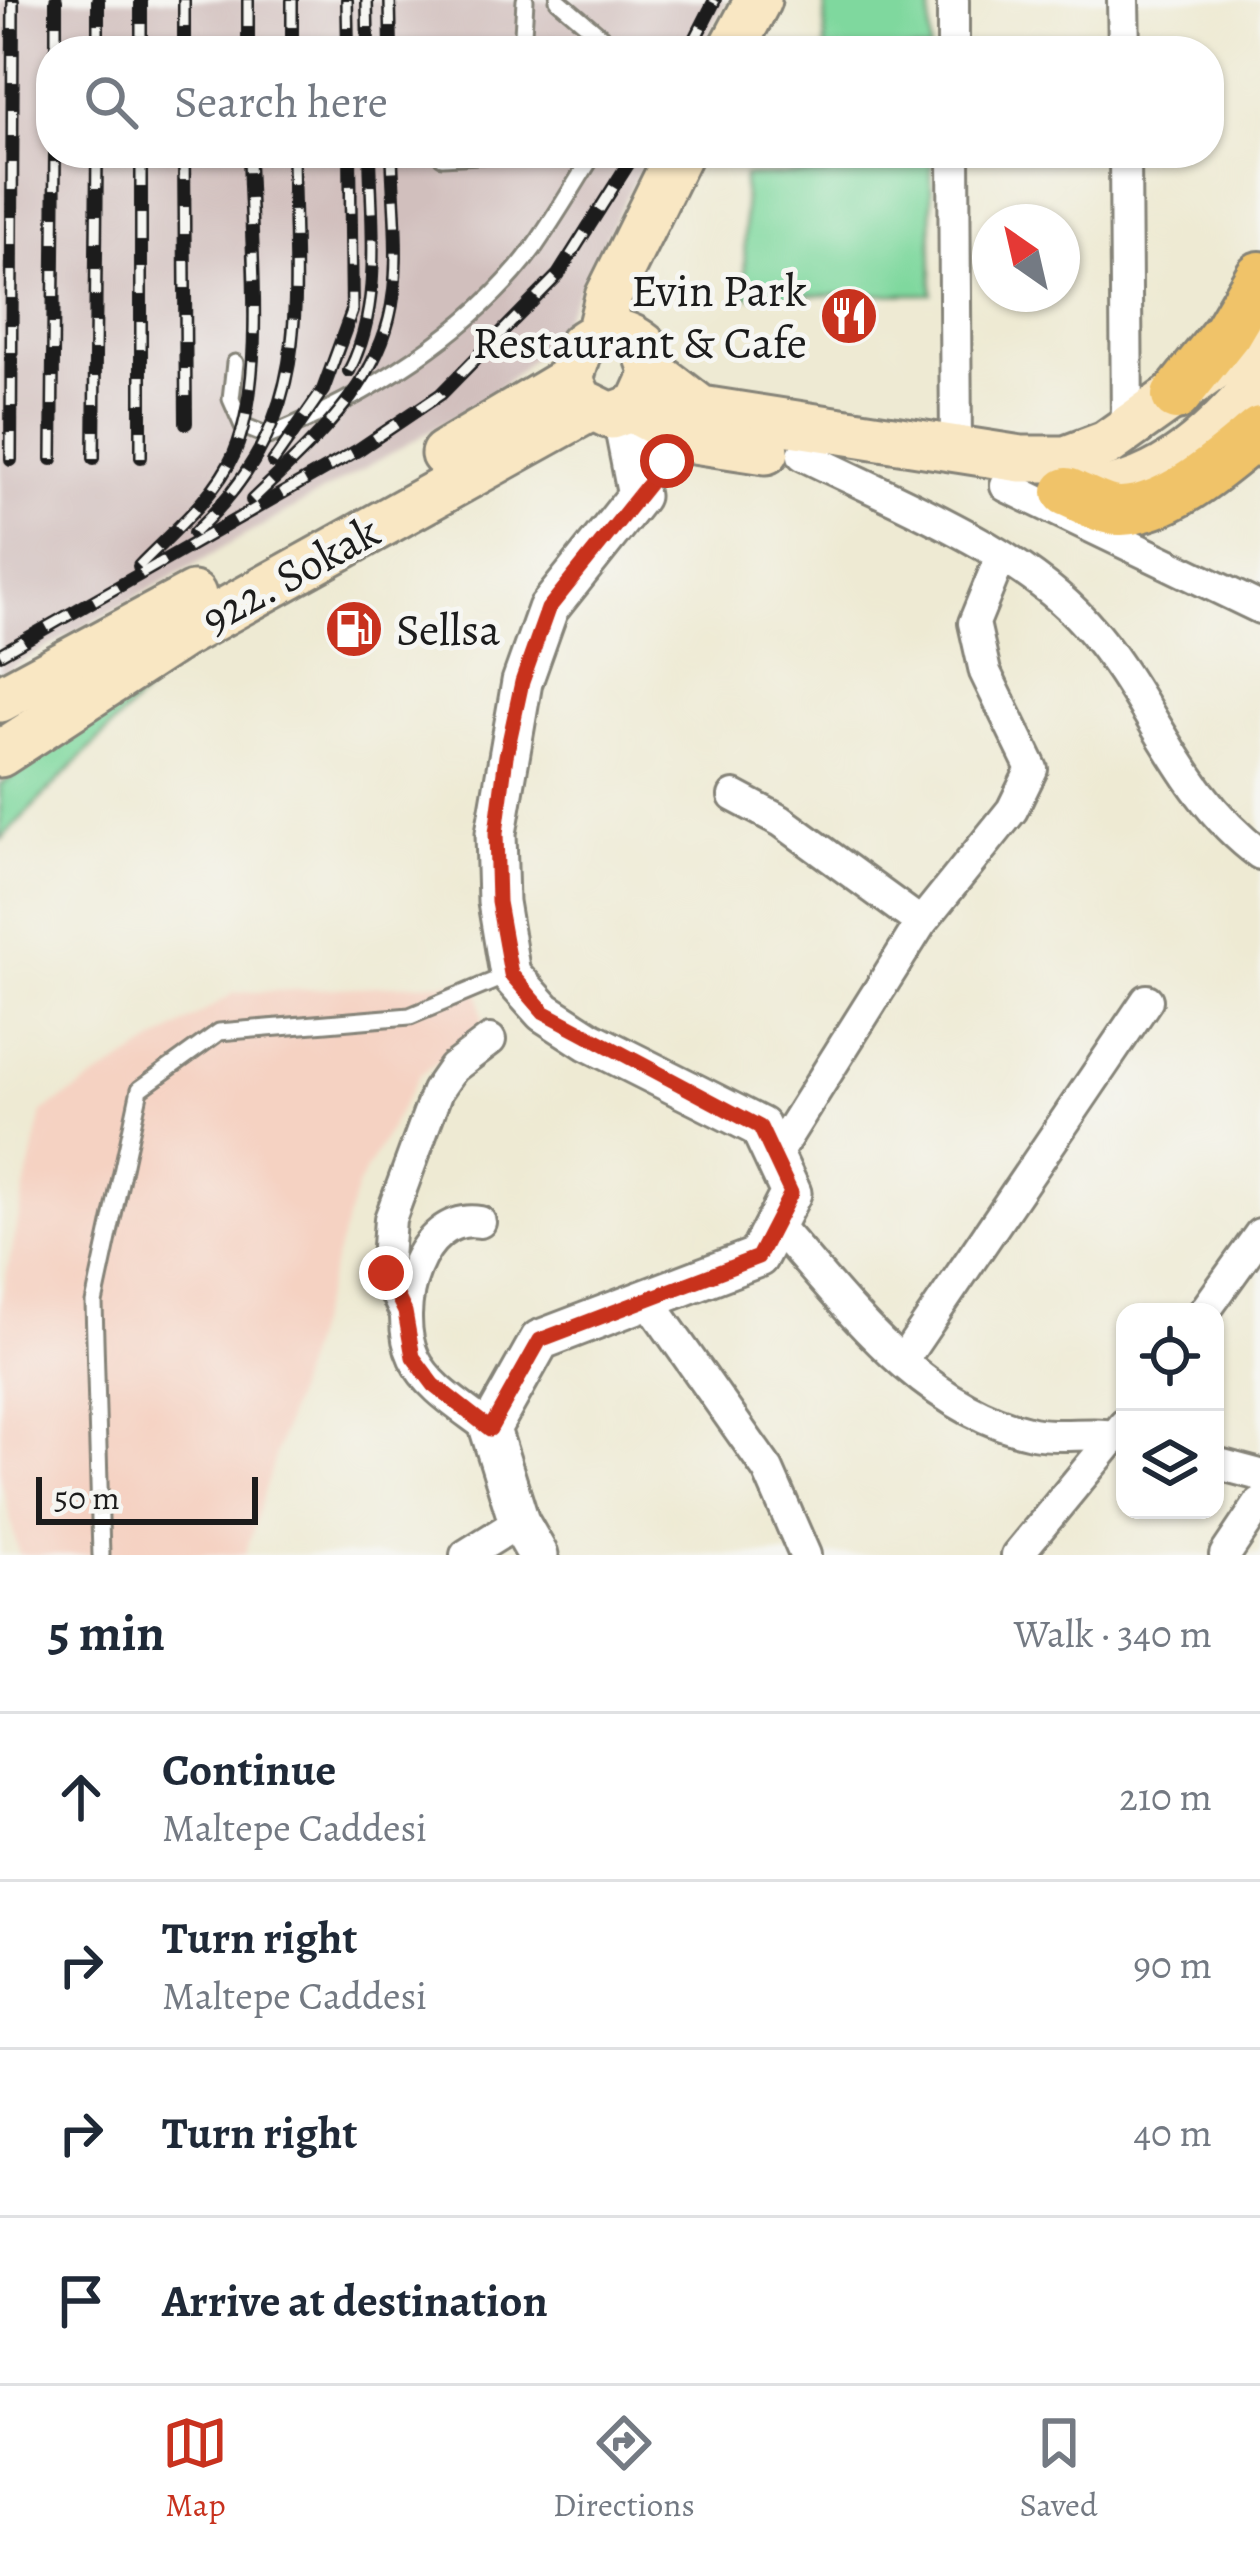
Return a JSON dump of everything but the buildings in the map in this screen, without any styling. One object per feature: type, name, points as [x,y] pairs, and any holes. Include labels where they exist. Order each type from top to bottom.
[{"type":"main road","points":[[739,36],[758,0]]},
{"type":"main road","points":[[672,168],[608,297],[599,334],[574,355],[614,397],[687,439],[948,473],[1006,486],[1067,493],[1120,490],[1170,467],[1219,429],[1257,350]]},
{"type":"main road","points":[[1176,396],[1228,332],[1260,276]]},
{"type":"main road","points":[[599,334],[633,338],[644,346],[614,397]]},
{"type":"main road","points":[[614,397],[1021,459],[1066,459],[1127,429],[1257,350]]},
{"type":"main road","name":"922. Sokak","points":[[0,699],[327,521],[614,397]]},
{"type":"main road","name":"922. Sokak","points":[[0,754],[182,635],[614,397]]},
{"type":"main road","points":[[1067,493],[1118,512],[1160,500],[1221,464],[1260,430]]},
{"type":"street","points":[[953,0],[953,36]]},
{"type":"street","points":[[1123,0],[1124,36]]},
{"type":"street","points":[[954,168],[956,447]]},
{"type":"street","points":[[1125,168],[1127,429]]},
{"type":"street","points":[[614,397],[638,496]]},
{"type":"street","points":[[490,1429],[540,1340],[758,1257],[791,1193],[760,1127],[589,1041],[544,1012],[511,974],[498,902],[496,833],[522,682],[548,609],[687,439]]},
{"type":"street","points":[[803,455],[926,515],[1000,559],[1084,621],[1223,827],[1260,854]]},
{"type":"street","points":[[1006,486],[1253,598]]},
{"type":"street","points":[[774,1157],[921,923],[1012,809],[1032,769],[985,672],[974,623],[1000,559]]},
{"type":"street","points":[[734,796],[781,821],[921,923]]},
{"type":"street","points":[[903,1360],[1148,1000]]},
{"type":"street","points":[[466,1555],[528,1538],[490,1429],[434,1385],[413,1357],[405,1312],[386,1273],[390,1219],[437,1091],[452,1069],[490,1040]]},
{"type":"street","points":[[405,1312],[420,1261],[438,1229],[461,1219],[480,1222]]},
{"type":"street","points":[[775,1224],[932,1388],[985,1417],[1034,1434],[1116,1432]]},
{"type":"street","points":[[1210,1303],[1260,1234]]},
{"type":"street","points":[[648,1300],[768,1470],[805,1555]]},
{"type":"street","points":[[1017,1555],[1116,1439]]},
{"type":"street","points":[[1224,1465],[1260,1475]]},
{"type":"street","points":[[1225,1555],[1260,1503]]},
{"type":"lane","points":[[523,36],[525,0]]},
{"type":"lane","points":[[558,0],[600,36]]},
{"type":"lane","points":[[235,363],[231,399],[243,426],[268,436],[349,400],[462,322],[532,250],[584,168]]},
{"type":"lane","points":[[101,1555],[94,1303],[140,1089],[218,1032],[410,1016],[511,974]]},
{"type":"shaded area","points":[[0,0],[727,0],[709,36],[36,36],[36,168],[641,168],[553,340],[487,399],[0,674]]},
{"type":"shaded area","points":[[477,981],[484,1030],[420,1074],[357,1187],[245,1555],[19,1555],[0,1476],[0,1303],[42,1112],[234,993]]},
{"type":"green space","points":[[825,0],[930,0],[930,36],[825,36]]},
{"type":"green space","points":[[826,168],[931,168],[932,294],[745,296],[744,176],[826,174]]},
{"type":"green space","points":[[149,689],[0,840],[0,785],[125,692]]},
{"type":"railway","points":[[11,460],[13,0]]},
{"type":"railway","points":[[56,0],[56,36]]},
{"type":"railway","points":[[98,0],[98,36]]},
{"type":"railway","points":[[141,0],[141,36]]},
{"type":"railway","points":[[184,0],[184,36]]},
{"type":"railway","points":[[248,0],[248,36]]},
{"type":"railway","points":[[292,0],[292,36]]},
{"type":"railway","points":[[347,0],[348,36]]},
{"type":"railway","points":[[367,0],[368,36]]},
{"type":"railway","points":[[390,0],[391,36]]},
{"type":"railway","points":[[697,36],[715,0]]},
{"type":"railway","points":[[52,459],[55,168]]},
{"type":"railway","points":[[94,458],[97,168]]},
{"type":"railway","points":[[141,168],[141,457]]},
{"type":"railway","points":[[184,168],[186,423]]},
{"type":"railway","points":[[139,566],[216,485],[234,454],[244,423],[254,348],[249,168]]},
{"type":"railway","points":[[194,533],[234,490],[262,446],[280,402],[295,310],[293,168]]},
{"type":"railway","points":[[273,462],[323,390],[352,311],[350,168]]},
{"type":"railway","points":[[349,371],[360,346],[371,292],[371,168]]},
{"type":"railway","points":[[252,500],[334,418],[380,346],[395,279],[393,168]]},
{"type":"railway","points":[[0,654],[358,450],[441,394],[558,275],[626,168]]},
{"type":"place","name":"Evin Park Restaurant & Cafe","points":[[849,316]]},
{"type":"place","name":"Sellsa","points":[[354,629]]},
{"type":"route","points":[[386,1273],[405,1312],[413,1357],[434,1385],[490,1429],[540,1340],[758,1257],[791,1193],[760,1127],[589,1041],[544,1012],[511,974],[498,902],[496,833],[506,756],[522,682],[548,609],[592,548],[667,461]]}]
